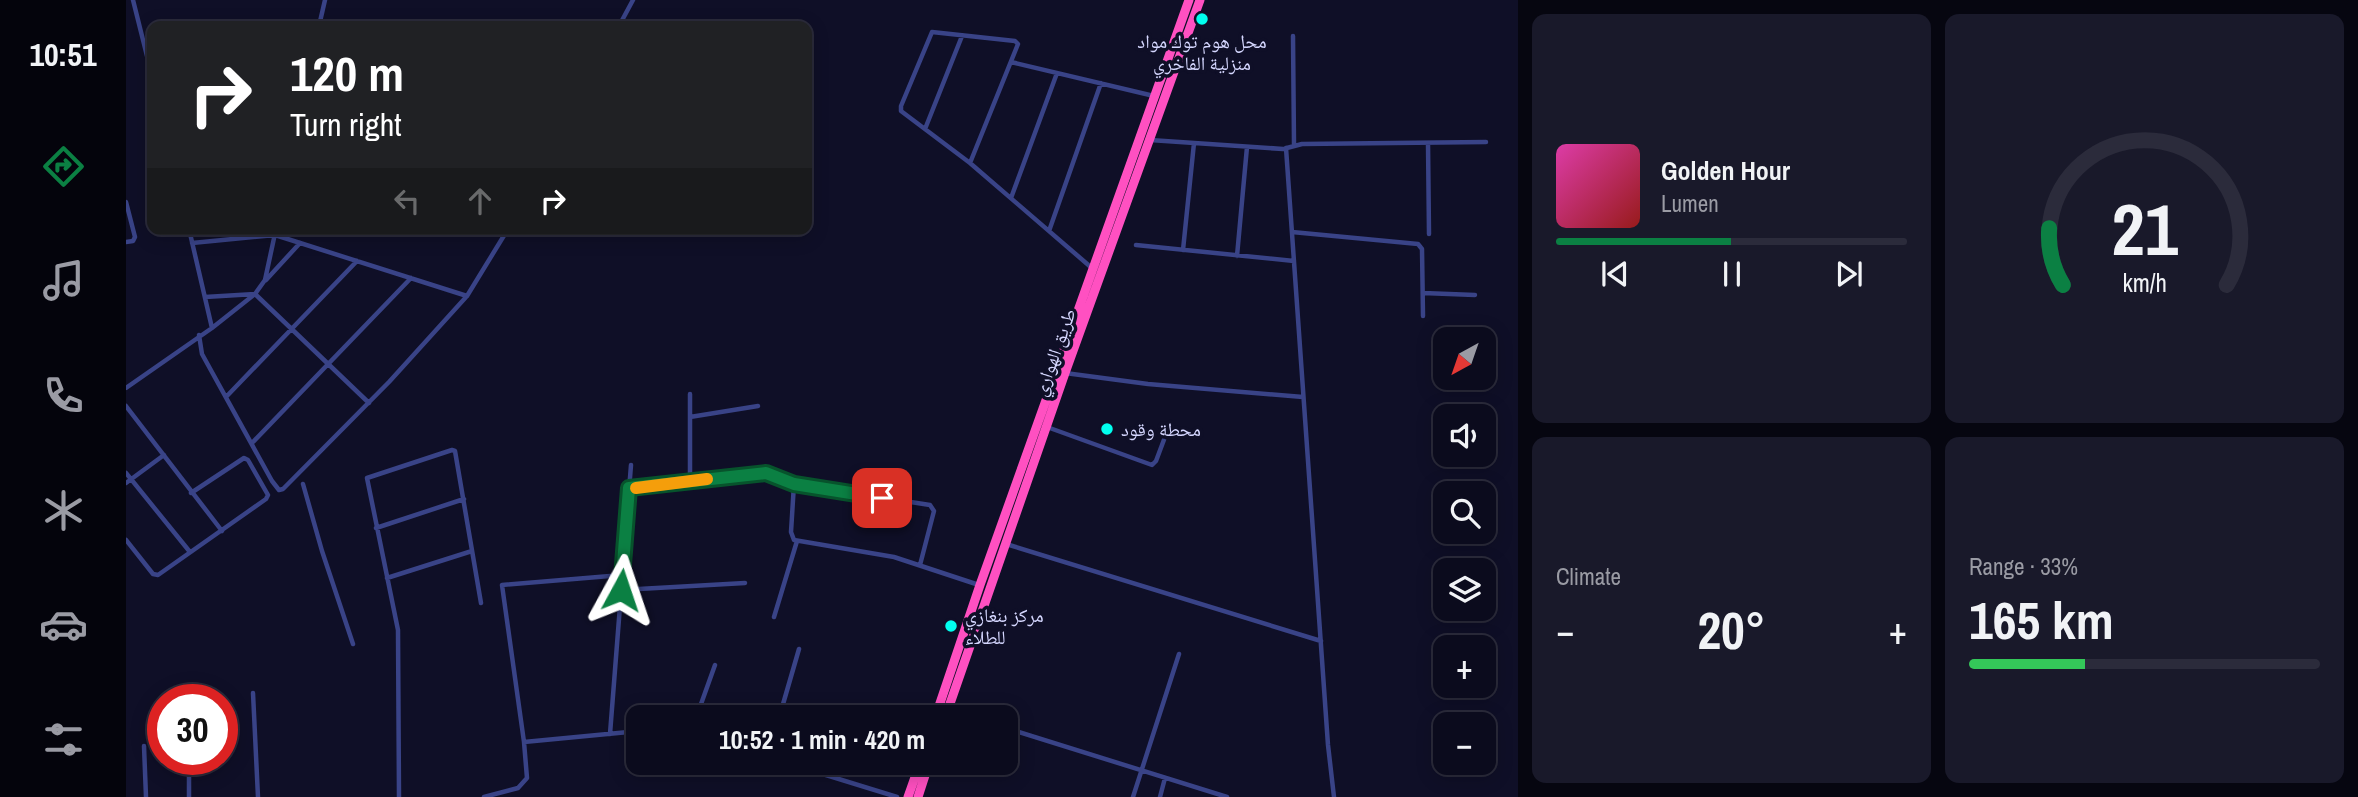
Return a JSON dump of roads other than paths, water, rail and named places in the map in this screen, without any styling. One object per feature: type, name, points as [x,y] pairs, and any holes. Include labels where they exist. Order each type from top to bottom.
[{"type":"highway","name":"طريق الهواري","points":[[949,705],[1149,139],[1188,18],[1189,0]]},
{"type":"highway","name":"طريق الهواري","points":[[939,705],[1155,96],[1188,18],[1200,0]]},
{"type":"highway","points":[[908,797],[916,775]]},
{"type":"highway","points":[[918,797],[925,775]]},
{"type":"street","points":[[133,0],[147,55]]},
{"type":"street","points":[[321,21],[325,0]]},
{"type":"street","points":[[622,21],[633,0]]},
{"type":"street","points":[[970,163],[1018,46],[1017,42],[931,33],[901,111],[970,163],[1093,269]]},
{"type":"street","points":[[925,129],[962,36]]},
{"type":"street","points":[[1293,36],[1294,145]]},
{"type":"street","points":[[1011,62],[1155,96]]},
{"type":"street","points":[[1011,198],[1058,73]]},
{"type":"street","points":[[1049,231],[1101,83]]},
{"type":"street","points":[[1149,139],[1286,148],[1294,145],[1486,142]]},
{"type":"street","points":[[1183,250],[1194,143]]},
{"type":"street","points":[[1428,143],[1429,234]]},
{"type":"street","points":[[1237,256],[1247,147]]},
{"type":"street","points":[[1286,148],[1328,745],[1334,797]]},
{"type":"street","points":[[126,202],[135,237],[134,240],[126,242]]},
{"type":"street","points":[[1292,232],[1418,244],[1422,249],[1423,316]]},
{"type":"street","points":[[190,235],[212,328]]},
{"type":"street","points":[[192,243],[253,235]]},
{"type":"street","points":[[265,280],[275,235]]},
{"type":"street","points":[[283,235],[300,243],[467,296]]},
{"type":"street","points":[[199,335],[202,354],[276,487],[283,489],[369,403],[467,296],[504,235]]},
{"type":"street","points":[[126,388],[212,328],[255,294],[300,243]]},
{"type":"street","points":[[1136,245],[1294,261]]},
{"type":"street","points":[[226,397],[357,261]]},
{"type":"street","points":[[252,443],[411,278]]},
{"type":"street","points":[[1423,293],[1475,295]]},
{"type":"street","points":[[205,297],[255,294],[369,403]]},
{"type":"street","points":[[1065,373],[1196,389],[1303,397]]},
{"type":"street","points":[[690,394],[690,481]]},
{"type":"street","points":[[690,417],[758,406]]},
{"type":"street","points":[[126,407],[222,531]]},
{"type":"street","points":[[1046,427],[1152,465],[1168,429]]},
{"type":"street","points":[[399,797],[398,630],[367,478],[452,450],[456,452],[481,603]]},
{"type":"street","points":[[129,481],[163,455]]},
{"type":"street","points":[[126,540],[156,575],[267,497],[248,460],[242,458],[191,493]]},
{"type":"street","points":[[610,734],[631,465]]},
{"type":"street","points":[[126,473],[129,481],[190,552]]},
{"type":"street","points":[[629,488],[766,473],[794,484],[930,505],[934,512],[920,565]]},
{"type":"street","points":[[303,484],[326,565],[353,644]]},
{"type":"street","points":[[794,484],[791,532],[797,541],[894,557],[980,585]]},
{"type":"street","points":[[376,527],[464,499]]},
{"type":"street","points":[[774,617],[797,541]]},
{"type":"street","points":[[1005,544],[1321,641]]},
{"type":"street","points":[[387,578],[472,551]]},
{"type":"street","points":[[484,797],[517,788],[527,778],[502,585],[622,575]]},
{"type":"street","points":[[621,590],[745,583]]},
{"type":"street","points":[[783,705],[799,649]]},
{"type":"street","points":[[1133,797],[1179,654]]},
{"type":"street","points":[[701,705],[715,665]]},
{"type":"street","points":[[253,693],[258,797]]},
{"type":"street","points":[[524,742],[626,732]]},
{"type":"street","points":[[1018,732],[1227,797]]},
{"type":"street","points":[[144,746],[146,797]]},
{"type":"street","points":[[188,797],[189,775]]},
{"type":"street","points":[[826,775],[897,797]]},
{"type":"street","points":[[1160,797],[1166,778]]},
{"type":"place","name":"محل هوم توك مواد منزلية الفاخري","points":[[1202,19]]},
{"type":"place","name":"محطة وقود","points":[[1107,429]]},
{"type":"place","name":"مركز بنغازي للطلاء","points":[[951,626]]}]
